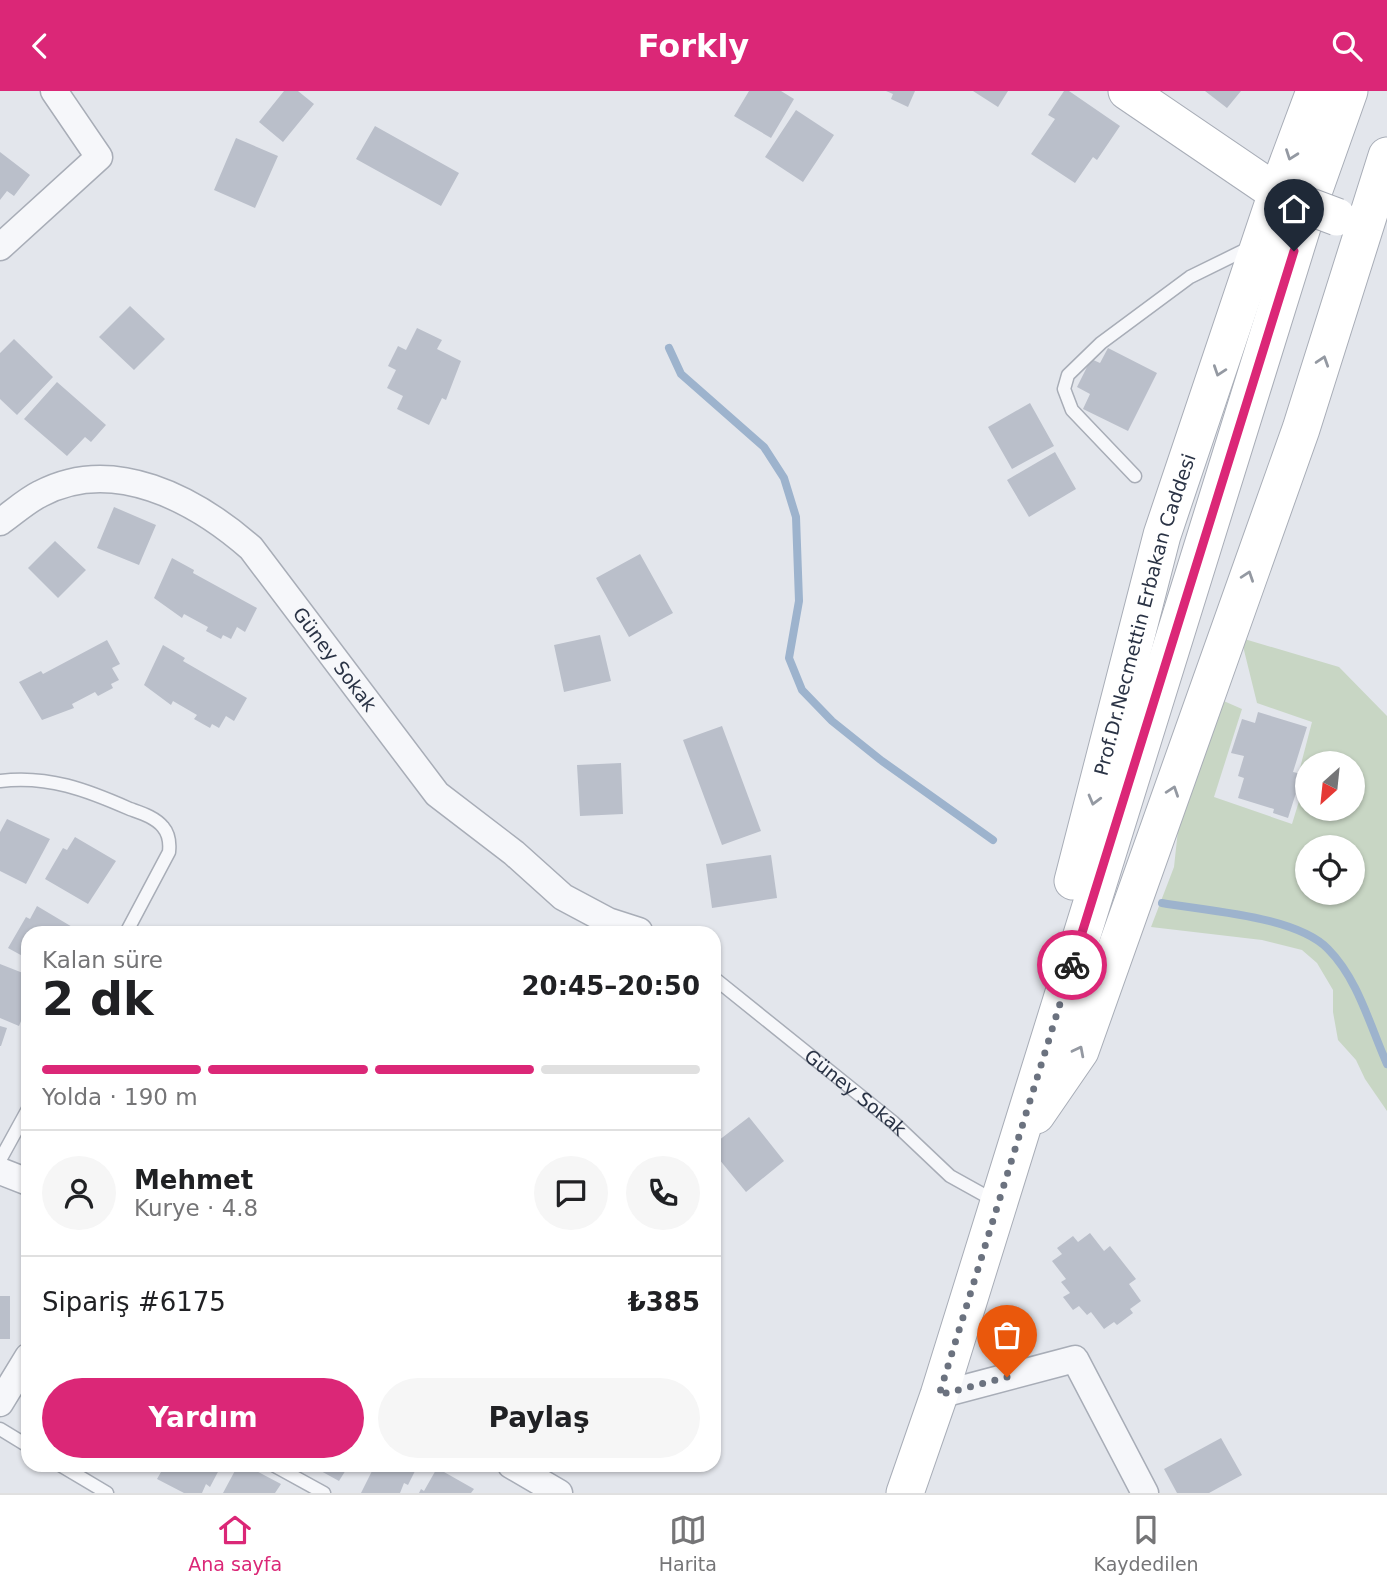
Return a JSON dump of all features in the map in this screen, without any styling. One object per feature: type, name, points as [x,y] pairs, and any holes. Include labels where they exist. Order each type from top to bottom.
[{"type":"main road","points":[[1127,91],[1287,198],[1370,226]]},
{"type":"main road","name":"Prof.Dr.Necmettin Erbakan Caddesi","points":[[1014,1148],[1031,1041],[1162,535],[1264,241],[1287,198],[1315,91]]},
{"type":"main road","name":"Prof.Dr.Necmettin Erbakan Caddesi","points":[[905,1493],[939,1395],[1311,198],[1349,91]]},
{"type":"main road","name":"Prof.Dr.Necmettin Erbakan Caddesi","points":[[1014,1148],[1080,1051],[1301,429],[1370,226],[1387,156]]},
{"type":"street","points":[[0,247],[99,157],[54,91]]},
{"type":"street","name":"Güney Sokak","points":[[0,522],[40,494],[69,484],[109,479],[144,484],[217,518],[251,548],[437,794],[514,853],[563,897],[608,921],[623,926]]},
{"type":"street","points":[[0,1171],[21,1179]]},
{"type":"street","points":[[939,1395],[1075,1359],[1145,1493]]},
{"type":"street","points":[[2,1397],[21,1368]]},
{"type":"street","points":[[523,1472],[559,1493]]},
{"type":"lane","points":[[1135,476],[1072,410],[1064,390],[1068,375],[1101,343],[1190,277],[1264,241]]},
{"type":"lane","points":[[0,781],[37,779],[83,788],[148,816],[163,827],[170,844],[169,852],[130,926]]},
{"type":"lane","name":"Güney Sokak","points":[[721,984],[893,1122],[950,1176],[998,1202]]},
{"type":"lane","points":[[0,1160],[21,1122]]},
{"type":"lane","points":[[0,1429],[21,1442]]},
{"type":"lane","points":[[72,1472],[107,1493]]},
{"type":"lane","points":[[286,1472],[324,1493]]},
{"type":"green space","points":[[1241,638],[1339,667],[1387,716],[1387,1111],[1365,1079],[1356,1060],[1338,1040],[1333,1012],[1333,990],[1317,963],[1302,950],[1262,940],[1151,927],[1174,867],[1183,784],[1210,695],[1242,709],[1214,797],[1292,824],[1295,814],[1295,821],[1365,821],[1365,751],[1304,751],[1312,722],[1257,703]]},
{"type":"building","points":[[284,91],[298,91],[314,104],[283,142],[259,122]]},
{"type":"building","points":[[749,91],[781,91],[794,99],[771,138],[734,116]]},
{"type":"building","points":[[886,91],[915,91],[908,107],[891,99],[893,94]]},
{"type":"building","points":[[973,91],[1008,91],[998,107]]},
{"type":"building","points":[[1064,91],[1069,91],[1120,126],[1097,160],[1093,157],[1075,183],[1031,154],[1055,119],[1048,115]]},
{"type":"building","points":[[1205,91],[1241,91],[1227,108]]},
{"type":"building","points":[[796,110],[834,135],[803,182],[765,157]]},
{"type":"building","points":[[375,126],[459,173],[441,206],[356,159]]},
{"type":"building","points":[[236,138],[278,156],[255,208],[214,190]]},
{"type":"building","points":[[0,152],[30,175],[14,196],[7,191],[0,200]]},
{"type":"building","points":[[130,306],[165,339],[134,370],[99,337]]},
{"type":"building","points":[[417,328],[442,340],[437,349],[461,361],[446,400],[442,398],[429,425],[397,409],[403,396],[387,388],[396,370],[388,366],[398,346],[406,350]]},
{"type":"building","points":[[14,339],[53,377],[17,415],[0,399],[0,353]]},
{"type":"building","points":[[1108,348],[1157,373],[1128,431],[1083,409],[1090,394],[1077,387],[1091,359],[1100,363]]},
{"type":"building","points":[[57,382],[106,425],[91,442],[85,437],[67,456],[24,419]]},
{"type":"building","points":[[1030,403],[1054,446],[1012,469],[988,427]]},
{"type":"building","points":[[1055,452],[1076,489],[1029,517],[1007,480]]},
{"type":"building","points":[[114,507],[156,525],[139,565],[97,548]]},
{"type":"building","points":[[55,541],[86,570],[58,598],[28,568]]},
{"type":"building","points":[[640,554],[673,613],[629,637],[596,578]]},
{"type":"building","points":[[172,558],[194,570],[193,573],[257,608],[245,632],[237,627],[231,639],[223,635],[221,639],[206,631],[208,627],[184,614],[182,618],[154,598]]},
{"type":"building","points":[[600,635],[611,681],[564,692],[554,645]]},
{"type":"building","points":[[107,640],[120,664],[112,668],[119,680],[111,684],[113,688],[98,696],[95,692],[72,704],[74,708],[42,720],[19,682],[41,671],[43,674]]},
{"type":"building","points":[[163,645],[185,658],[183,661],[247,698],[234,721],[226,716],[219,728],[212,724],[210,728],[194,719],[197,715],[173,701],[171,705],[144,685]]},
{"type":"building","points":[[1258,712],[1307,727],[1300,751],[1295,751],[1295,796],[1288,818],[1273,813],[1274,809],[1238,798],[1244,778],[1238,776],[1244,756],[1231,753],[1242,719],[1255,723]]},
{"type":"building","points":[[722,726],[761,831],[722,845],[683,740]]},
{"type":"building","points":[[621,763],[623,814],[580,816],[577,765]]},
{"type":"building","points":[[7,819],[50,839],[26,884],[0,871],[0,832]]},
{"type":"building","points":[[75,837],[116,861],[88,904],[45,879],[63,848],[67,850]]},
{"type":"building","points":[[771,855],[777,898],[712,908],[706,864]]},
{"type":"building","points":[[37,906],[71,926],[21,926],[21,955],[8,948],[26,917],[30,919]]},
{"type":"building","points":[[0,964],[21,972],[21,1021],[19,1026],[0,1018]]},
{"type":"building","points":[[0,1026],[7,1028],[1,1046],[0,1046]]},
{"type":"building","points":[[749,1117],[784,1161],[746,1192],[721,1162],[721,1139]]},
{"type":"building","points":[[1090,1233],[1104,1251],[1110,1246],[1136,1279],[1129,1284],[1141,1301],[1130,1309],[1133,1313],[1117,1325],[1114,1322],[1104,1329],[1091,1312],[1087,1315],[1079,1306],[1073,1310],[1063,1297],[1070,1293],[1061,1282],[1066,1279],[1052,1261],[1062,1254],[1057,1248],[1073,1236],[1078,1242]]},
{"type":"building","points":[[0,1296],[10,1296],[10,1339],[0,1339]]},
{"type":"building","points":[[1221,1438],[1242,1475],[1209,1493],[1177,1493],[1164,1469]]},
{"type":"building","points":[[161,1472],[218,1472],[210,1487],[206,1484],[202,1493],[184,1493],[157,1479]]},
{"type":"building","points":[[234,1472],[258,1472],[281,1484],[275,1493],[223,1493]]},
{"type":"building","points":[[323,1472],[345,1472],[339,1481]]},
{"type":"building","points":[[372,1472],[414,1472],[408,1485],[404,1483],[400,1493],[361,1493]]},
{"type":"building","points":[[435,1472],[444,1472],[474,1489],[471,1493],[419,1493],[421,1489],[424,1491]]},
{"type":"waterway","points":[[669,348],[681,374],[764,447],[784,478],[796,517],[799,601],[789,658],[802,690],[832,721],[882,761],[993,840]]},
{"type":"waterway","points":[[1162,903],[1273,922],[1314,938],[1328,949],[1347,974],[1387,1064]]},
{"type":"way so far","points":[[1007,1377],[939,1395],[1072,965]]},
{"type":"route","points":[[1072,965],[1294,251]]}]
